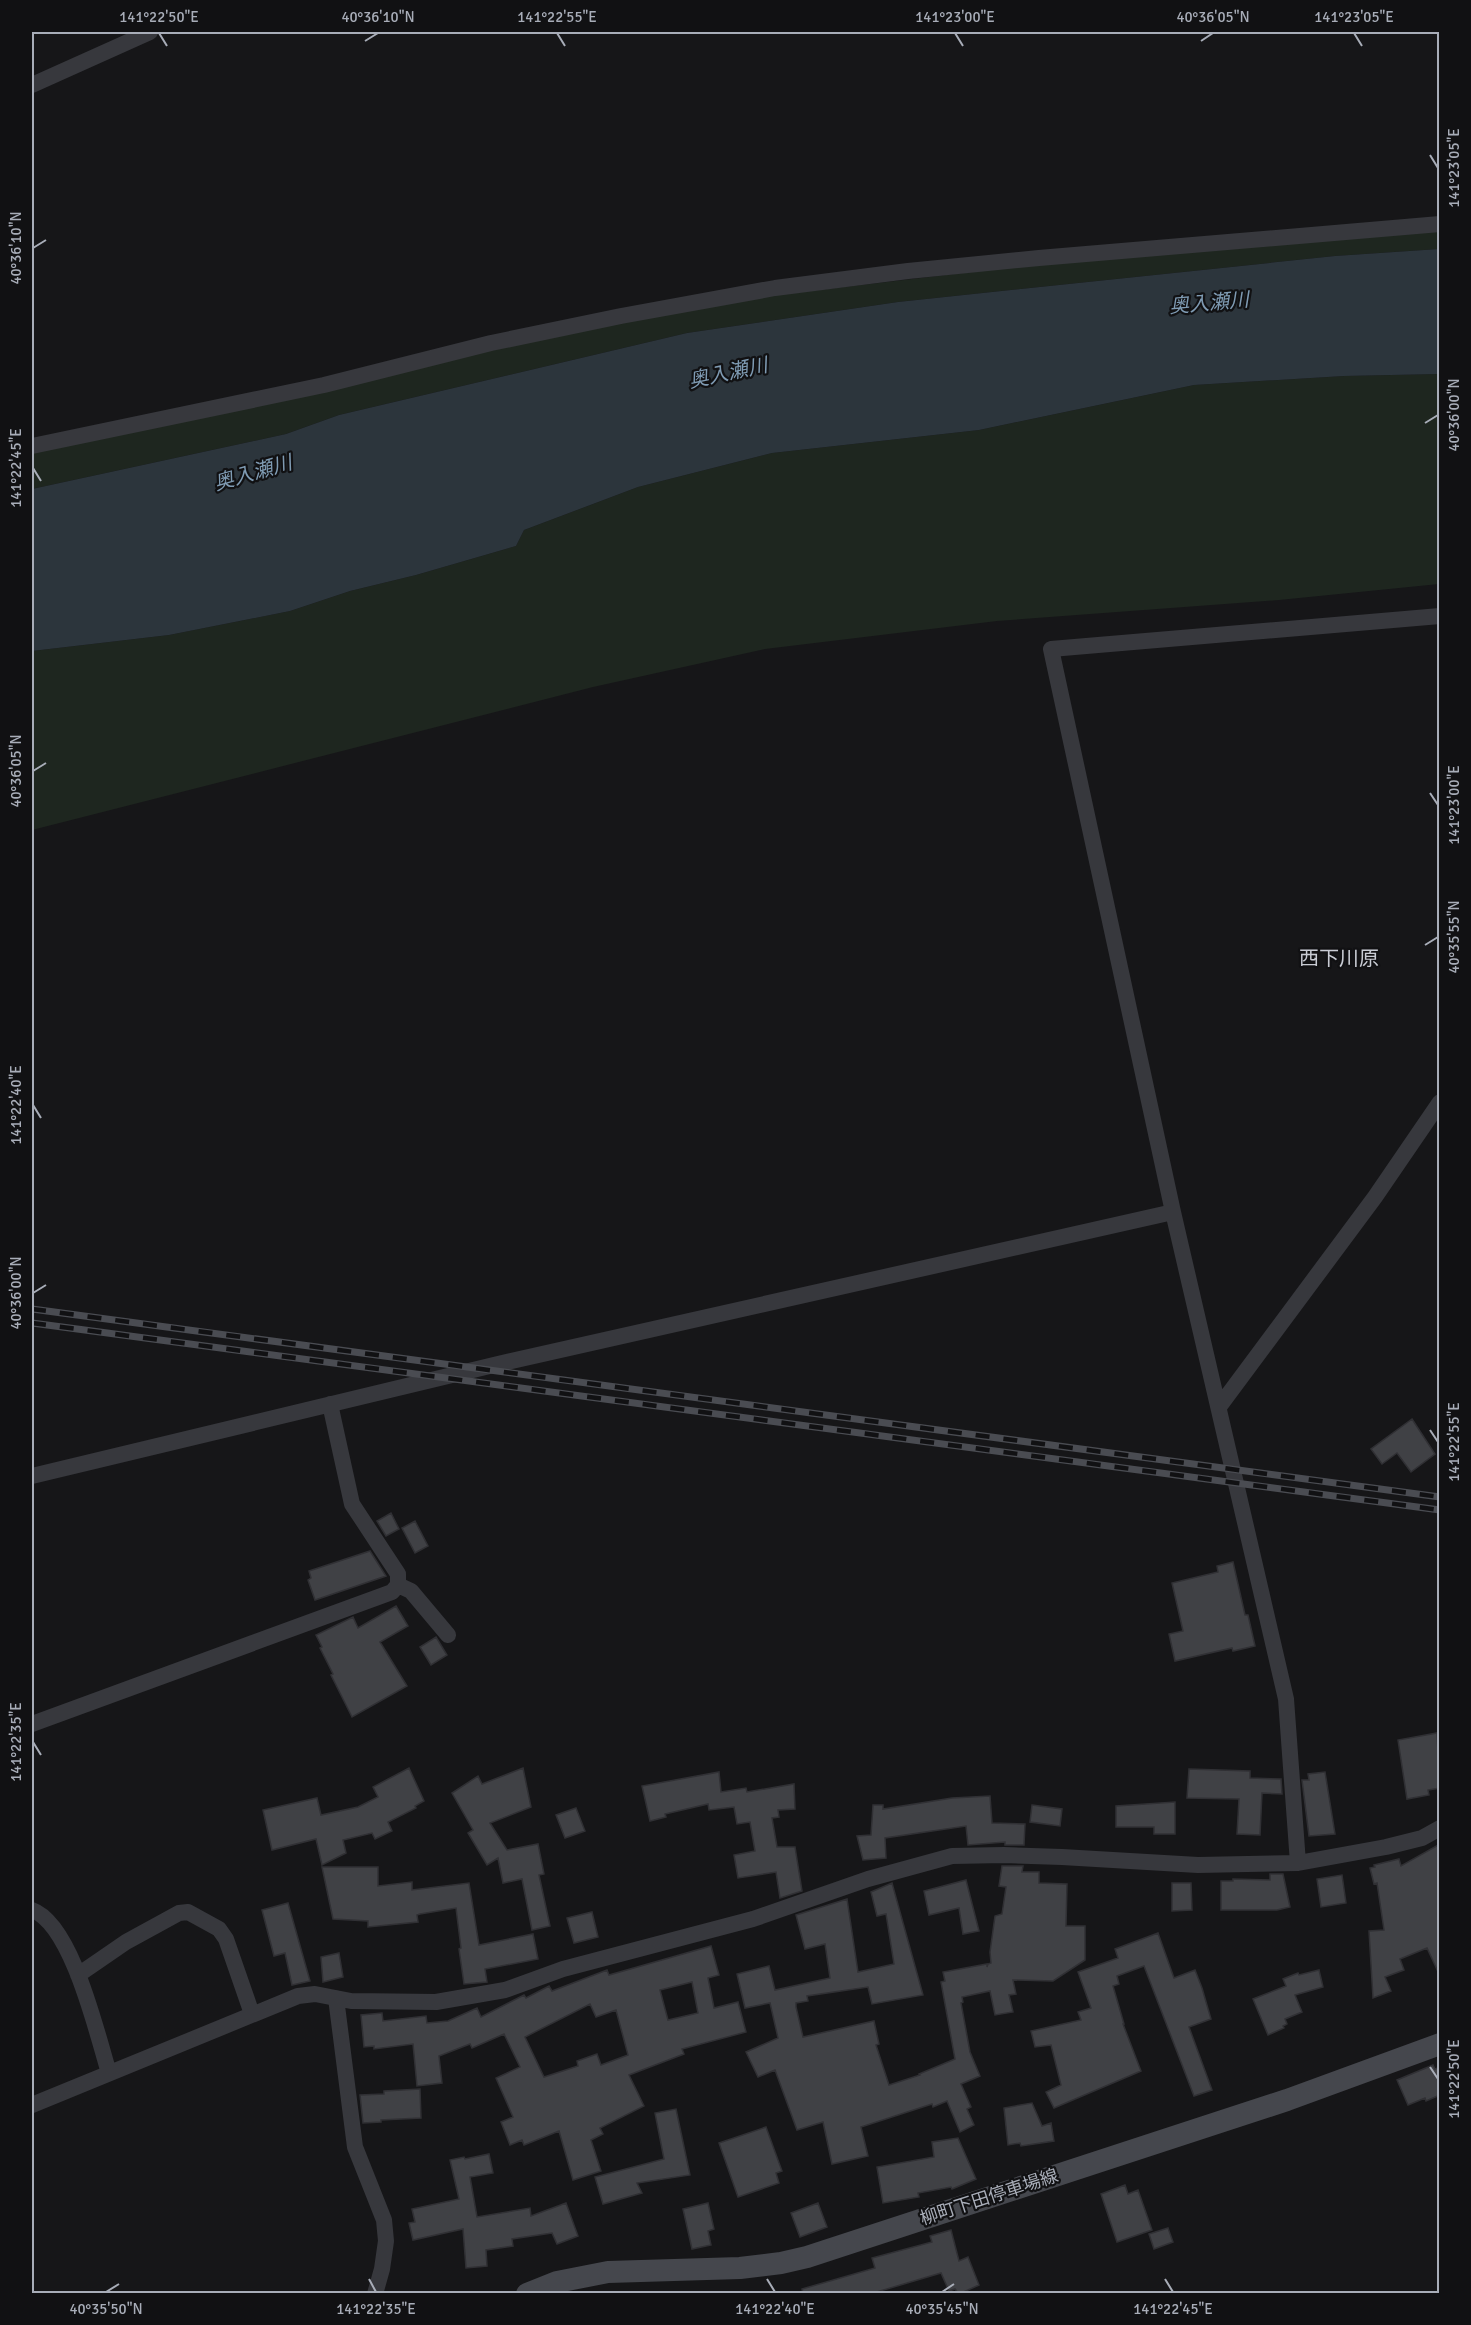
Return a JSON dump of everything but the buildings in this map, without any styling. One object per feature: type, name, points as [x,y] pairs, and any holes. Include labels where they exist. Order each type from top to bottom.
[{"type":"main road","name":"柳町下田停車場線","points":[[527,2294],[557,2282],[608,2272],[740,2268],[807,2257],[1287,2100],[1440,2044]]},
{"type":"street","points":[[32,85],[150,32]]},
{"type":"street","points":[[32,446],[324,385],[491,343],[775,288],[1039,258],[1440,224]]},
{"type":"street","points":[[1298,1863],[1286,1699],[1173,1212],[1051,649],[1440,616]]},
{"type":"street","points":[[1219,1407],[1355,1225],[1440,1102]]},
{"type":"street","points":[[32,1476],[330,1404],[1173,1212]]},
{"type":"street","points":[[32,1724],[392,1592],[398,1585],[398,1574],[352,1504],[330,1404]]},
{"type":"street","points":[[398,1585],[411,1591],[448,1635]]},
{"type":"street","points":[[32,2105],[298,1996],[315,1994],[336,1998],[436,2002],[504,1990],[563,1969],[753,1919],[868,1879],[952,1856],[1051,1856],[1198,1865],[1298,1863],[1386,1847],[1422,1838],[1440,1828]]},
{"type":"street","points":[[32,1910],[49,1921],[78,1975],[109,2073]]},
{"type":"street","points":[[78,1975],[126,1942],[162,1921],[179,1913],[188,1912],[219,1929],[226,1940],[252,2014]]},
{"type":"street","points":[[336,1998],[355,2147],[384,2220],[386,2241],[375,2294]]},
{"type":"shaded area","points":[[1439,229],[1439,249],[1335,256],[898,302],[687,333],[339,415],[286,434],[32,489],[32,452],[623,321],[777,295],[1038,264]]},
{"type":"shaded area","points":[[1439,374],[1439,584],[1279,600],[997,621],[765,649],[593,687],[32,830],[32,651],[169,635],[290,611],[350,591],[416,575],[516,546],[524,530],[638,487],[772,453],[979,430],[1194,385],[1344,376]]},
{"type":"water","name":"奥入瀬川","points":[[1439,249],[1439,374],[1344,376],[1194,385],[979,430],[772,453],[638,487],[524,530],[516,546],[416,575],[350,591],[290,611],[169,635],[32,651],[32,489],[286,434],[339,415],[687,333],[898,302],[1335,256]]},
{"type":"railway","points":[[32,1309],[1440,1497]]},
{"type":"railway","points":[[32,1323],[1440,1510]]},
{"type":"district","name":"西下川原","points":[[1339,958]]}]
